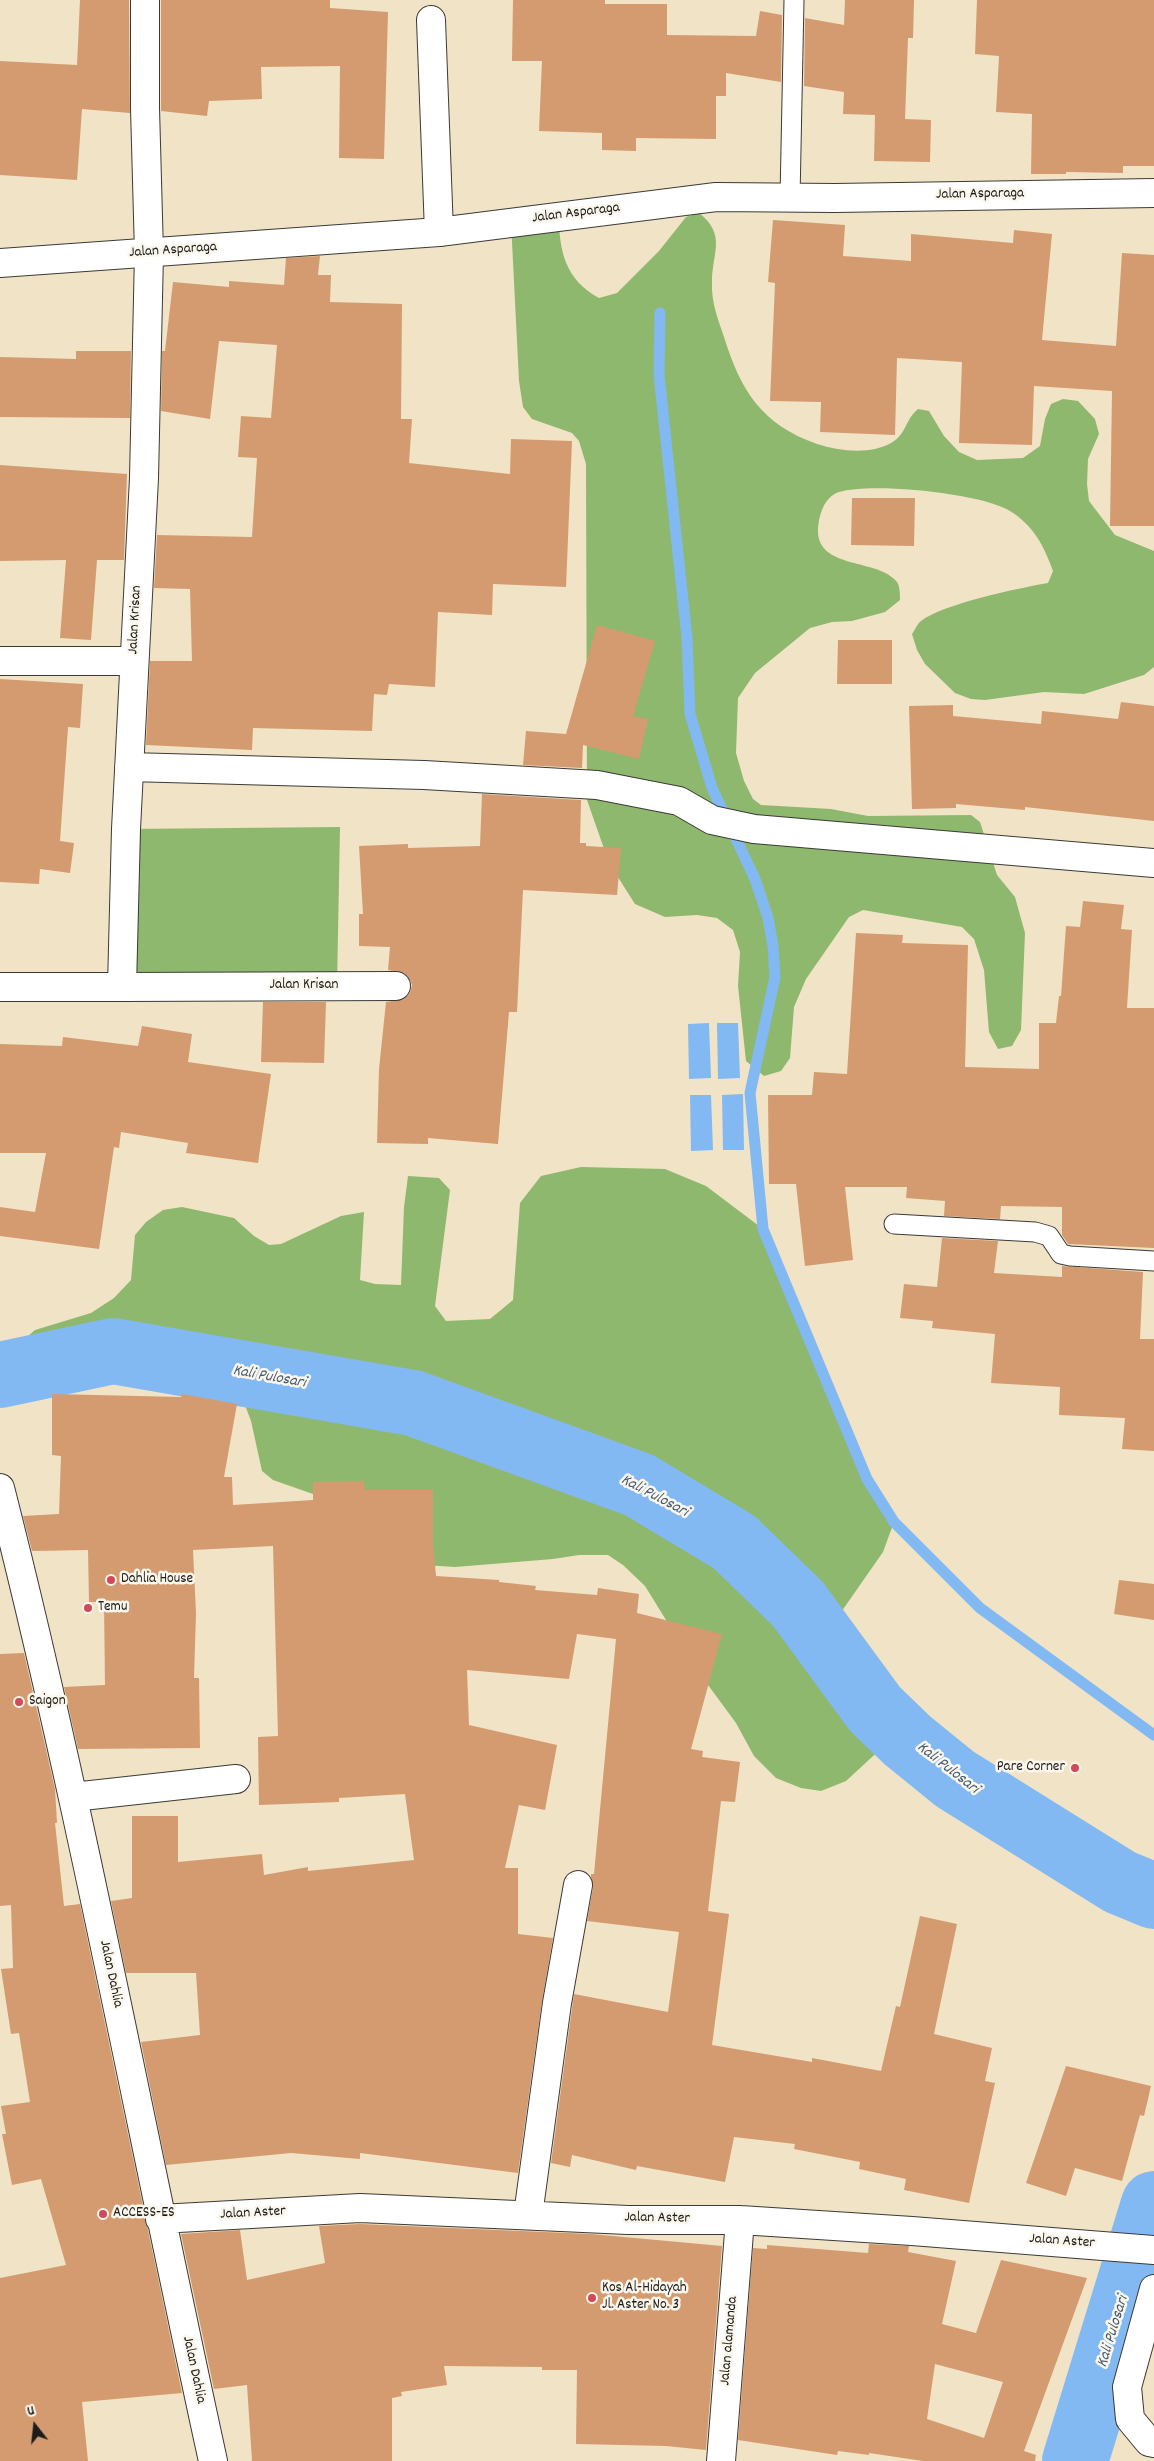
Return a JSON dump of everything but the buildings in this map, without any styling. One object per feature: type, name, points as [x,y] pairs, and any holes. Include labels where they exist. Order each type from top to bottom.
[{"type":"street","name":"Jalan Krisan","points":[[122,987],[133,661],[144,478],[149,253],[145,108],[146,0]]},
{"type":"street","points":[[431,20],[438,232]]},
{"type":"street","name":"Jalan Asparaga","points":[[0,263],[438,232],[716,197],[790,198],[1154,193]]},
{"type":"street","points":[[0,661],[133,661]]},
{"type":"street","points":[[129,767],[424,775],[597,786],[679,801],[712,820],[754,829],[1154,863]]},
{"type":"street","name":"Jalan Krisan","points":[[0,987],[396,986]]},
{"type":"street","name":"Jalan Dahlia","points":[[0,1488],[33,1618],[73,1797],[160,2219],[213,2461]]},
{"type":"street","points":[[73,1797],[236,1780]]},
{"type":"street","points":[[528,2215],[557,2003],[578,1885]]},
{"type":"street","name":"Jalan Aster","points":[[160,2219],[360,2208],[628,2220],[740,2220],[1108,2245],[1154,2250]]},
{"type":"street","name":"Jalan alamanda","points":[[721,2461],[740,2220]]},
{"type":"street","points":[[1154,2289],[1127,2387],[1130,2419],[1149,2442],[1154,2443]]},
{"type":"lane","points":[[790,198],[794,0]]},
{"type":"lane","points":[[894,1224],[1035,1232],[1049,1236],[1061,1254],[1154,1261]]},
{"type":"green space","points":[[699,213],[708,221],[715,237],[716,245],[712,282],[717,317],[738,374],[746,389],[767,416],[798,436],[817,444],[854,451],[874,449],[891,443],[900,436],[910,418],[918,409],[929,411],[944,436],[959,452],[977,460],[1023,458],[1040,446],[1045,419],[1051,404],[1063,399],[1078,401],[1095,419],[1099,434],[1088,459],[1087,484],[1089,501],[1115,535],[1154,551],[1154,667],[1144,675],[1084,694],[1044,692],[985,700],[971,699],[955,693],[925,664],[917,650],[912,634],[921,621],[946,609],[982,597],[1048,583],[1053,571],[1037,537],[1026,523],[1010,511],[976,499],[952,494],[900,489],[855,489],[839,492],[826,502],[821,512],[818,529],[820,542],[827,551],[837,557],[877,569],[888,575],[898,584],[900,600],[885,612],[852,621],[832,622],[810,628],[755,673],[738,698],[736,753],[744,781],[753,799],[761,805],[831,809],[868,816],[971,815],[980,822],[997,875],[1015,897],[1025,933],[1021,1030],[1012,1046],[998,1049],[989,1032],[984,970],[974,939],[962,927],[863,910],[849,917],[806,979],[794,1007],[790,1058],[781,1071],[764,1076],[746,1061],[738,986],[740,952],[733,930],[717,918],[697,915],[665,917],[635,904],[609,863],[587,800],[586,464],[579,441],[572,433],[532,419],[523,407],[519,381],[511,222],[559,216],[563,253],[567,264],[579,283],[599,298],[617,293],[659,251],[686,217]]},
{"type":"green space","points":[[340,827],[337,986],[122,987],[126,829]]},
{"type":"green space","points":[[581,1167],[665,1169],[706,1186],[763,1229],[867,1479],[894,1522],[883,1552],[823,1638],[875,1709],[899,1732],[846,1781],[821,1791],[801,1788],[776,1778],[754,1756],[736,1723],[697,1670],[645,1586],[623,1565],[608,1555],[579,1555],[455,1567],[424,1565],[353,1508],[273,1480],[262,1471],[251,1421],[245,1405],[232,1391],[195,1379],[145,1379],[110,1374],[72,1377],[54,1376],[26,1353],[27,1337],[35,1330],[91,1313],[114,1298],[131,1280],[135,1235],[146,1222],[163,1210],[182,1207],[234,1218],[254,1236],[269,1245],[281,1244],[341,1216],[364,1212],[360,1280],[375,1284],[401,1285],[404,1207],[408,1176],[439,1178],[450,1190],[435,1306],[446,1321],[490,1319],[513,1300],[520,1203],[541,1176]]},
{"type":"water","points":[[709,1023],[711,1078],[689,1079],[688,1024]]},
{"type":"water","points":[[717,1023],[738,1023],[740,1078],[718,1079]]},
{"type":"water","points":[[743,1094],[744,1150],[723,1150],[722,1095]]},
{"type":"water","points":[[690,1095],[711,1095],[713,1150],[691,1151]]},
{"type":"waterway","points":[[660,313],[659,375],[687,638],[690,714],[712,788],[755,879],[768,918],[773,946],[775,977],[750,1093],[763,1229],[867,1479],[894,1522],[980,1608],[1154,1735]]},
{"type":"waterway","name":"Kali Pulosari","points":[[0,1375],[113,1351],[413,1403],[639,1485],[734,1542],[798,1604],[875,1709],[907,1740],[955,1779],[1120,1882],[1154,1896]]},
{"type":"waterway","name":"Kali Pulosari","points":[[1075,2461],[1154,2204]]},
{"type":"place","name":"Dahlia House","points":[[111,1580]]},
{"type":"place","name":"Temu","points":[[88,1608]]},
{"type":"place","name":"Saigon","points":[[19,1702]]},
{"type":"place","name":"Pare Corner","points":[[1075,1768]]},
{"type":"place","name":"ACCESS-ES","points":[[103,2214]]},
{"type":"place","name":"Kos Al-Hidayah Jl. Aster No. 3","points":[[592,2298]]}]
